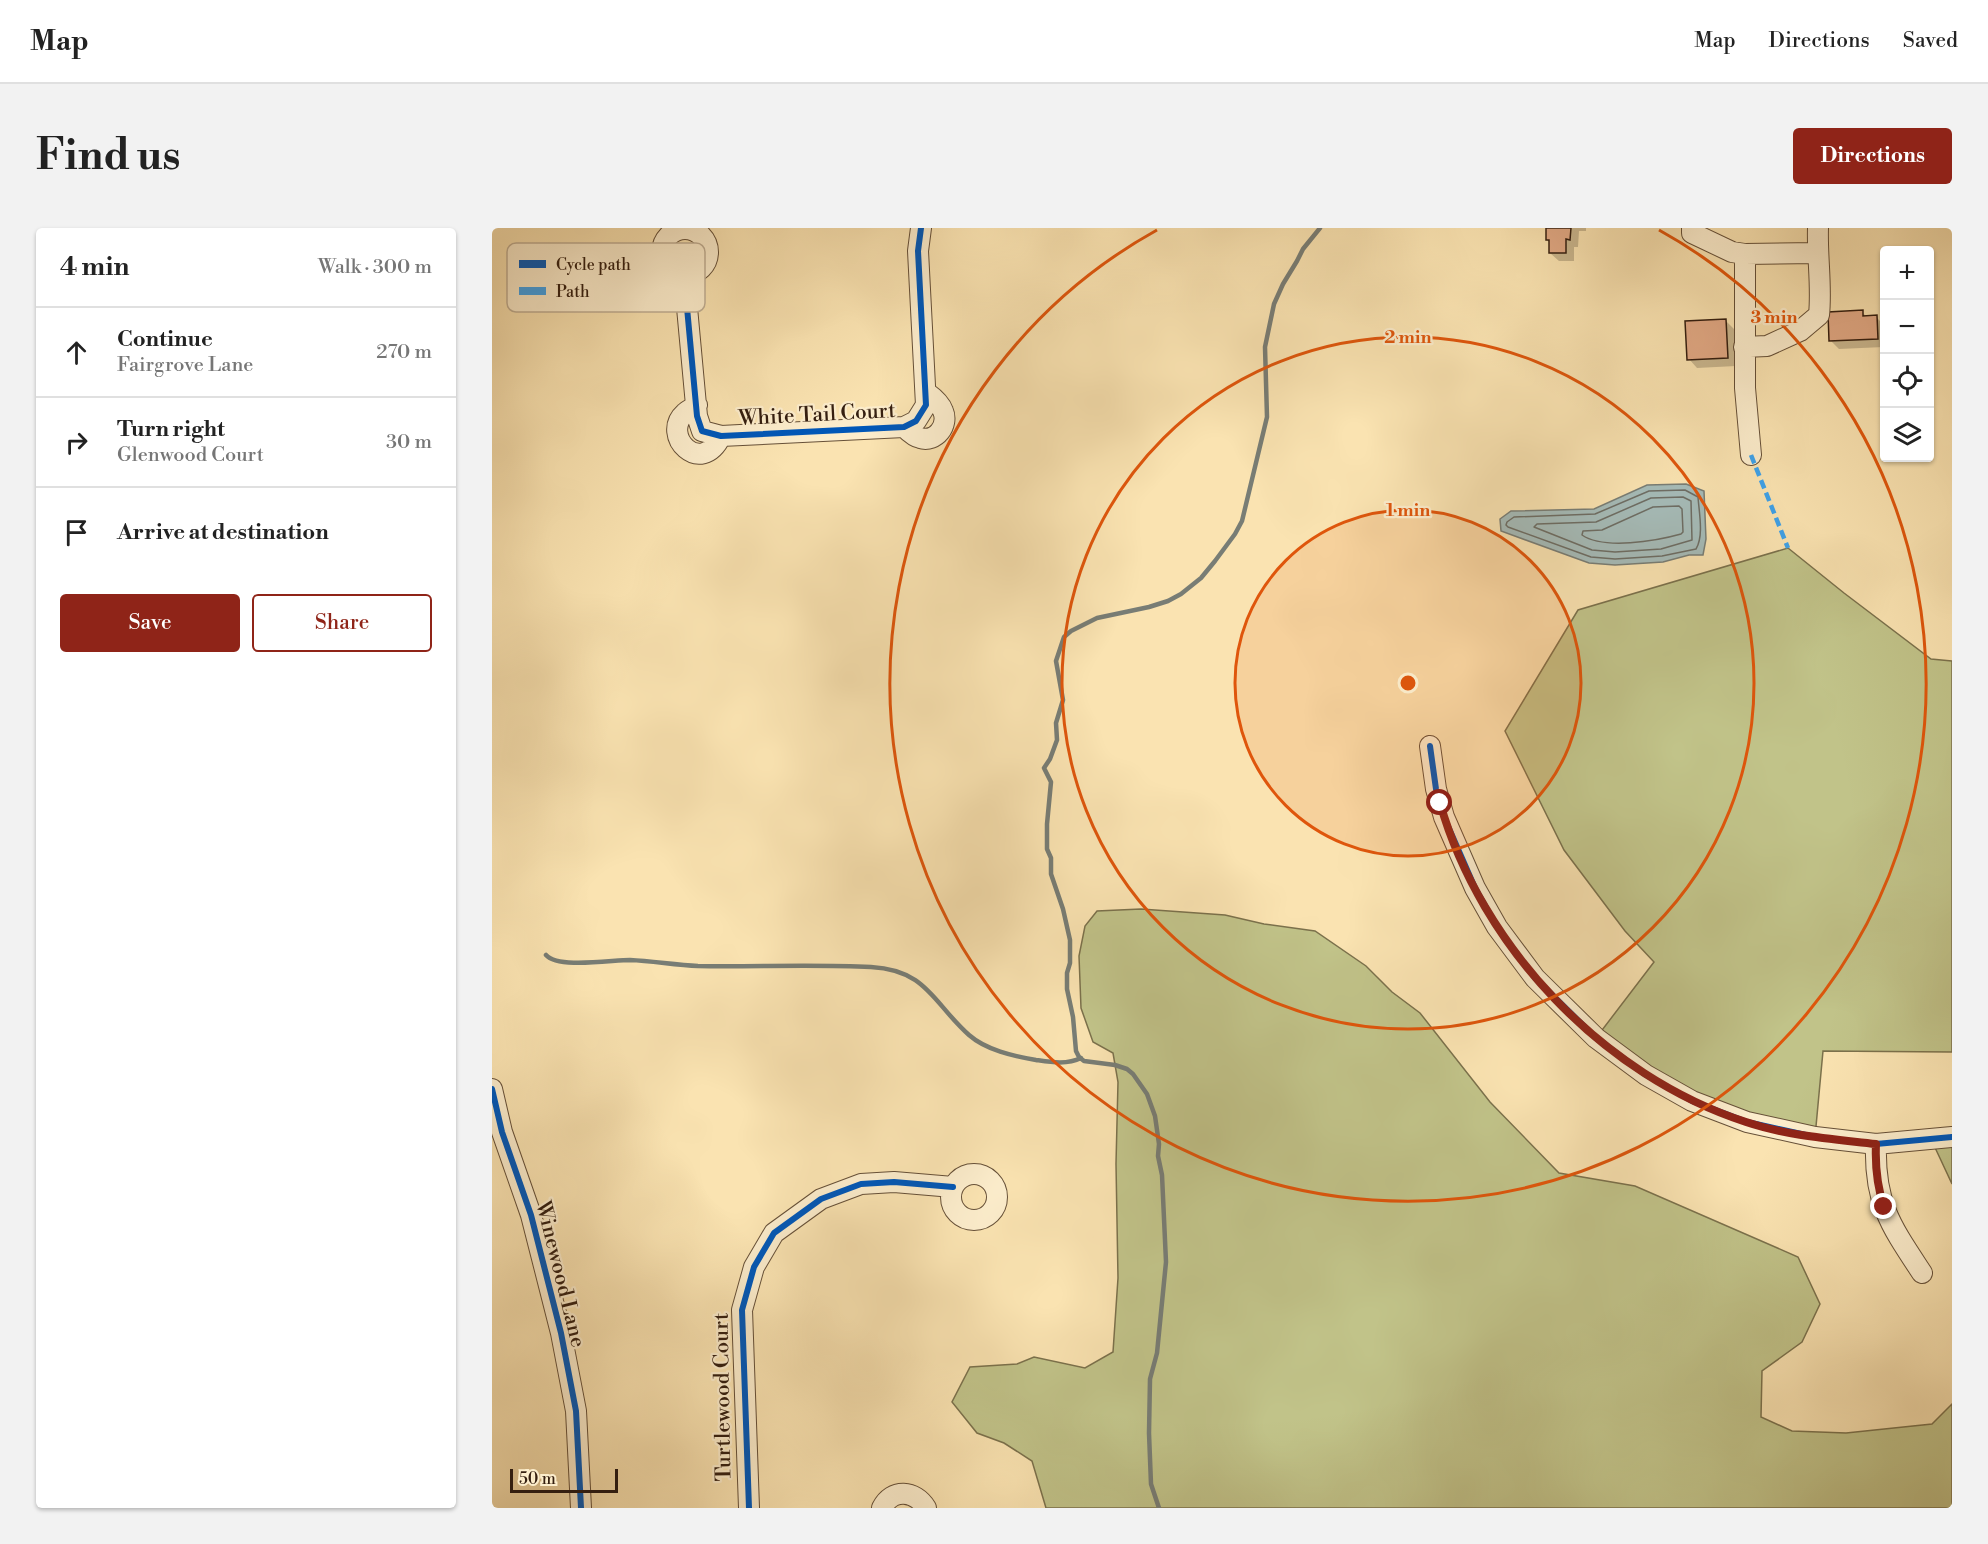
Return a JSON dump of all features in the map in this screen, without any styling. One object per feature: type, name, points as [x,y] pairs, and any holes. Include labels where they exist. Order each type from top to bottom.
[{"type":"street","name":"White Tail Court","points":[[912,228],[918,250]]},
{"type":"street","name":"White Tail Court","points":[[688,312],[697,405],[683,414],[677,438],[684,448],[693,453],[705,454],[715,447],[721,436],[904,427],[921,439],[931,438],[940,433],[945,421],[944,412],[937,400],[927,393],[920,318],[918,250],[921,228]]},
{"type":"street","points":[[1692,228],[1692,233],[1732,252],[1745,254],[1817,253]]},
{"type":"street","points":[[1744,347],[1767,346],[1800,332],[1819,315],[1821,295],[1817,253],[1818,228]]},
{"type":"street","points":[[1745,254],[1745,388],[1751,454]]},
{"type":"street","points":[[1430,746],[1436,789],[1444,817],[1474,888],[1497,927],[1535,978],[1596,1038],[1646,1075],[1692,1101],[1748,1122],[1815,1137],[1876,1144],[1952,1137]]},
{"type":"street","name":"Winewood Lane","points":[[492,1089],[497,1133],[531,1215],[561,1333],[576,1411],[581,1508]]},
{"type":"street","points":[[1876,1144],[1878,1191],[1890,1224],[1922,1273]]},
{"type":"street","name":"Turtlewood Court","points":[[749,1508],[742,1310],[754,1267],[774,1233],[821,1199],[861,1184],[894,1182],[952,1187]]},
{"type":"street","points":[[882,1508],[891,1497],[904,1493],[918,1497],[926,1508]]},
{"type":"green space","points":[[1788,548],[1931,659],[1952,661],[1952,1052],[1823,1051],[1815,1137],[1747,1122],[1596,1038],[1654,962],[1625,931],[1564,850],[1505,731],[1578,610]]},
{"type":"green space","points":[[1141,909],[1225,915],[1264,924],[1315,931],[1366,966],[1392,992],[1420,1013],[1490,1102],[1559,1173],[1635,1186],[1798,1257],[1820,1304],[1802,1342],[1762,1371],[1761,1417],[1792,1431],[1846,1433],[1932,1424],[1952,1404],[1952,1508],[1046,1508],[1032,1461],[1004,1443],[977,1433],[952,1402],[970,1367],[1017,1364],[1034,1357],[1085,1368],[1113,1352],[1118,1278],[1116,1164],[1118,1082],[1113,1053],[1093,1042],[1081,1008],[1079,956],[1085,926],[1097,911]]},
{"type":"green space","points":[[1952,1137],[1952,1184],[1931,1139]]},
{"type":"water","points":[[1686,484],[1704,491],[1706,539],[1703,555],[1689,555],[1663,562],[1615,565],[1589,563],[1501,531],[1500,519],[1511,511],[1594,509],[1647,485]]},
{"type":"building","points":[[1546,228],[1571,228],[1570,240],[1566,239],[1566,253],[1549,253]]},
{"type":"building","points":[[1863,310],[1863,316],[1877,315],[1878,339],[1829,341],[1828,312]]},
{"type":"building","points":[[1726,319],[1728,358],[1687,360],[1685,321]]},
{"type":"waterway","points":[[1159,1508],[1151,1484],[1149,1433],[1150,1379],[1157,1353],[1166,1262],[1159,1144],[1155,1116],[1147,1094],[1133,1074],[1115,1065],[1084,1061],[1076,1051],[1073,1017],[1067,989],[1070,940],[1063,909],[1051,874],[1051,858],[1047,849],[1051,782],[1044,768],[1057,740],[1056,723],[1063,700],[1056,661],[1064,637],[1071,631],[1097,618],[1149,607],[1181,594],[1201,578],[1235,534],[1242,521],[1267,417],[1265,347],[1274,304],[1303,249],[1320,228]]},
{"type":"waterway","points":[[546,955],[562,962],[573,963],[630,960],[698,966],[828,966],[890,969],[917,981],[969,1035],[983,1045],[1041,1061],[1064,1062],[1081,1058]]},
{"type":"marked path","points":[[1751,455],[1788,548]]},
{"type":"cycle path","points":[[687,312],[697,416],[702,431],[721,436],[904,427],[916,421],[926,405],[918,251],[921,228]]},
{"type":"cycle path","points":[[1430,746],[1436,789],[1444,817],[1475,888],[1497,927],[1535,978],[1596,1038],[1646,1075],[1692,1101],[1747,1122],[1815,1137],[1876,1144],[1952,1137]]},
{"type":"cycle path","points":[[492,1089],[502,1132],[531,1215],[561,1333],[576,1411],[581,1508]]},
{"type":"cycle path","points":[[749,1508],[742,1310],[754,1267],[774,1233],[821,1199],[861,1184],[894,1182],[953,1187]]},
{"type":"route","points":[[1440,803],[1474,888],[1497,927],[1535,978],[1596,1038],[1646,1075],[1692,1101],[1748,1122],[1815,1137],[1876,1144],[1878,1191],[1884,1207]]}]
